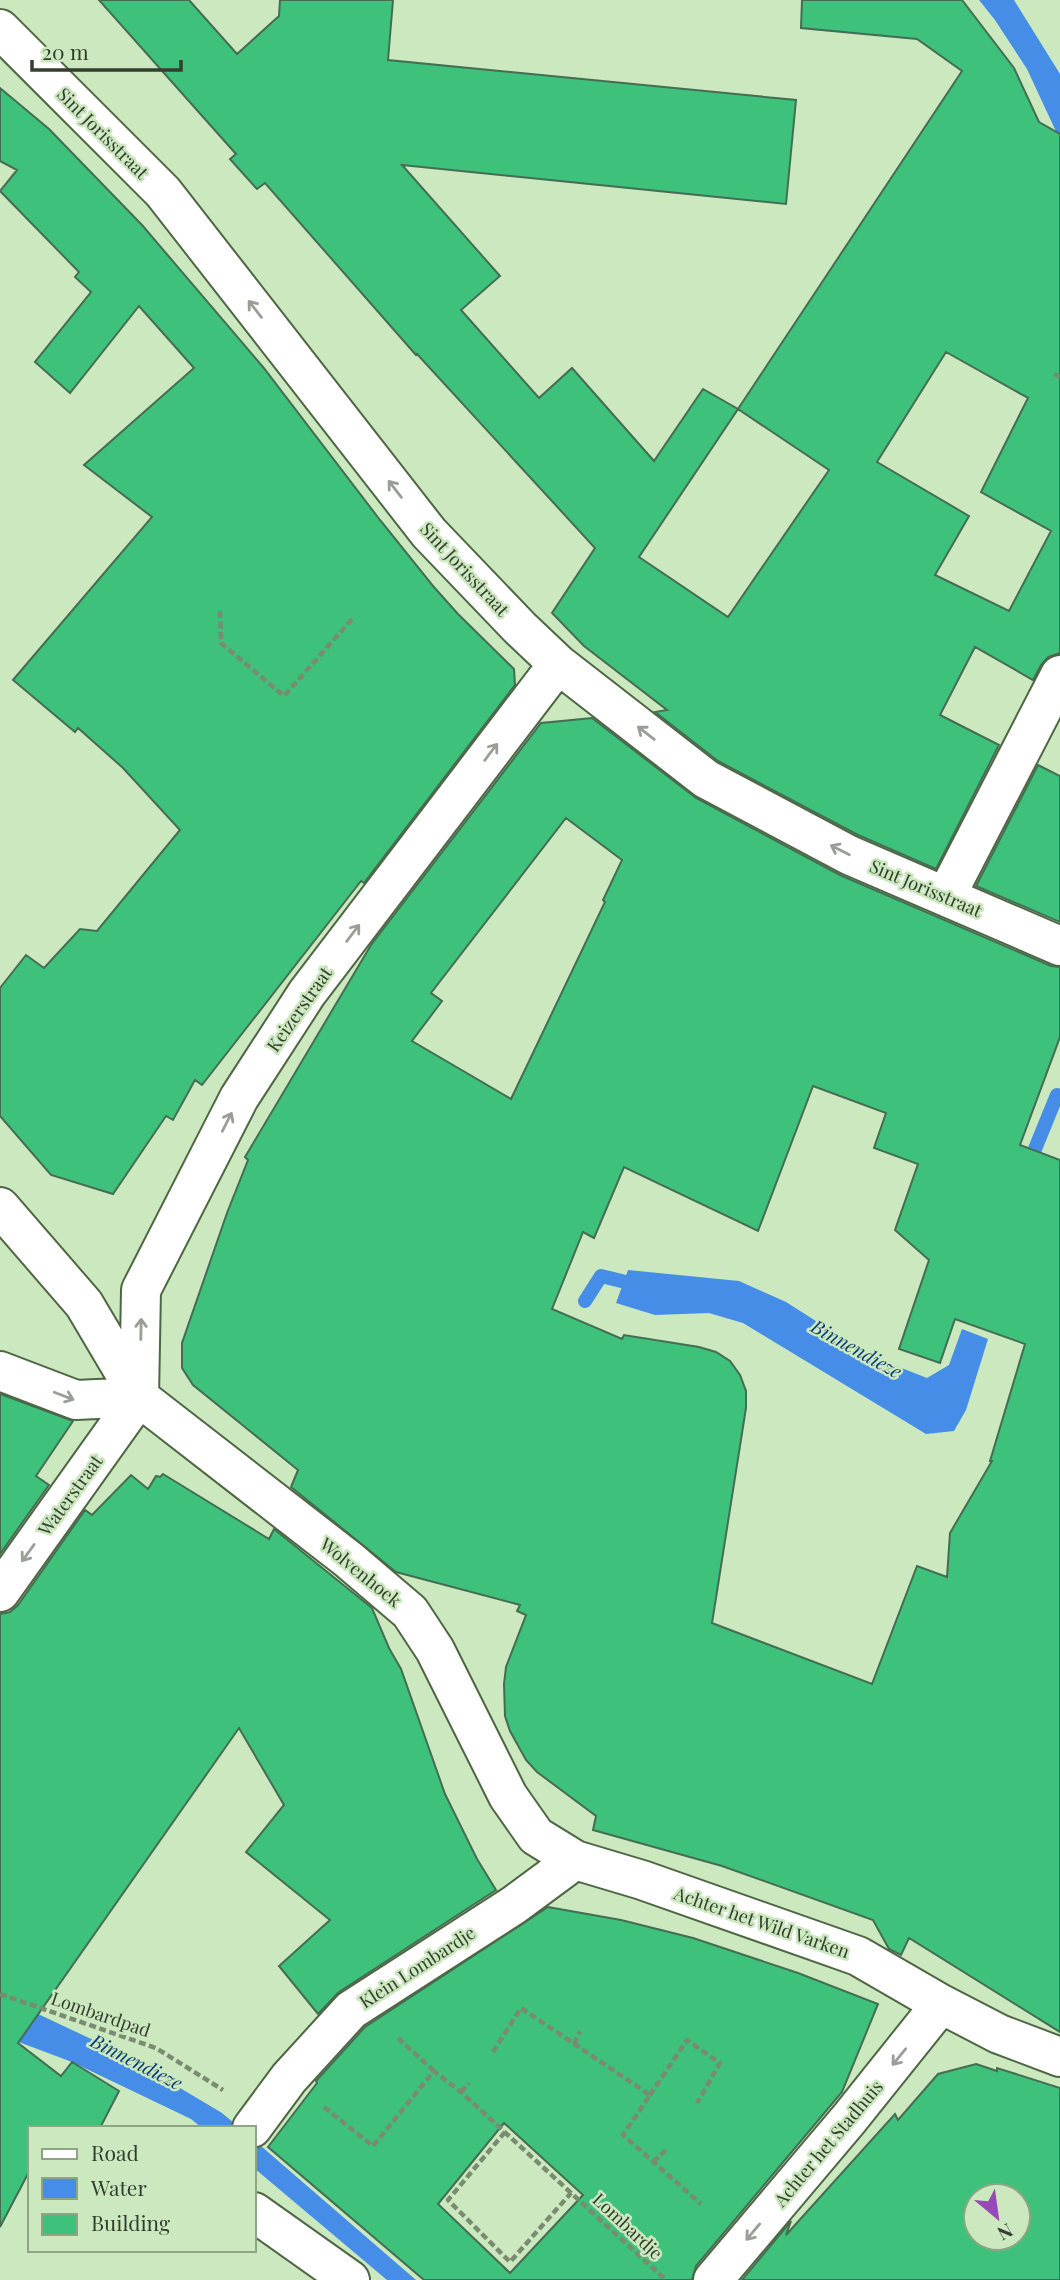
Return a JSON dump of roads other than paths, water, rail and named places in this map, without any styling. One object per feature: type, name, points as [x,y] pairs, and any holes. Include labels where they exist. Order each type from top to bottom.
[{"type":"street","name":"Sint Jorisstraat","points":[[0,29],[163,192],[429,533],[558,664],[706,779],[849,855],[1060,946]]},
{"type":"street","name":"Keizerstraat","points":[[139,1397],[141,1290],[239,1098],[307,993],[558,664]]},
{"type":"street","points":[[946,896],[1060,675]]},
{"type":"street","points":[[0,1208],[84,1304],[139,1397],[76,1401],[0,1371]]},
{"type":"street","name":"Waterstraat","points":[[0,1592],[139,1397]]},
{"type":"street","name":"Wolvenhoek","points":[[139,1397],[360,1569],[410,1612],[435,1650],[508,1796],[536,1836],[575,1860]]},
{"type":"street","name":"Achter het Wild Varken","points":[[575,1860],[642,1880],[858,1955],[941,2004],[999,2034],[1060,2057]]},
{"type":"street","name":"Klein Lombardje","points":[[255,2123],[289,2078],[351,2010],[514,1905],[575,1860]]},
{"type":"street","name":"Achter het Stadhuis","points":[[713,2280],[849,2119],[941,2004]]},
{"type":"street","points":[[256,2213],[351,2280]]},
{"type":"water","points":[[979,0],[1014,0],[1060,74],[1060,140],[1027,69]]},
{"type":"water","points":[[628,1270],[739,1281],[786,1302],[871,1356],[927,1378],[949,1365],[962,1329],[988,1339],[966,1410],[954,1431],[926,1434],[743,1323],[709,1313],[655,1315],[616,1303]]},
{"type":"water","points":[[0,1999],[19,2005],[123,2054],[222,2113],[238,2126],[200,2126],[191,2119],[72,2062],[0,2035]]},
{"type":"water","points":[[256,2142],[416,2280],[387,2280],[256,2170]]},
{"type":"waterway","name":"Binnendieze","points":[[1035,1149],[1057,1095]]},
{"type":"waterway","name":"Binnendieze","points":[[585,1301],[601,1276],[642,1286]]}]
